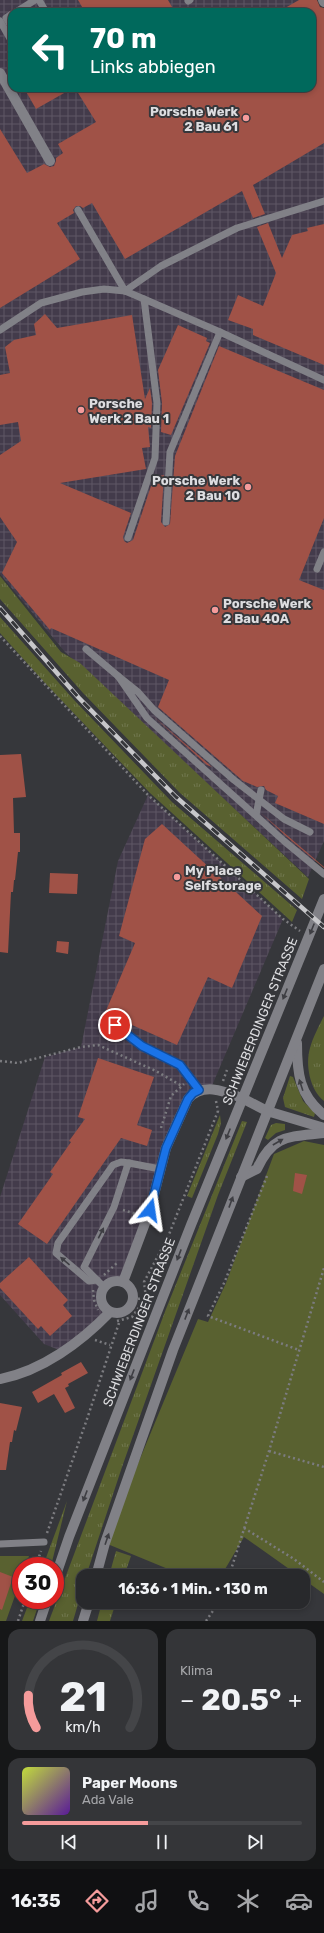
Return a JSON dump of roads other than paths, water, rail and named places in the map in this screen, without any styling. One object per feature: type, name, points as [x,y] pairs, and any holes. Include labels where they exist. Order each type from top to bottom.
[{"type":"main road","points":[[0,73],[8,87]]},
{"type":"main road","points":[[11,92],[50,161]]},
{"type":"main road","name":"SCHWIEBERDINGER STRASSE","points":[[63,1557],[149,1331],[242,1098],[324,899]]},
{"type":"main road","points":[[98,1569],[105,1543],[173,1350],[324,971]]},
{"type":"main road","points":[[297,1037],[297,1067],[301,1086],[315,1108],[324,1115]]},
{"type":"main road","points":[[123,1282],[150,1210],[166,1148],[188,1099],[193,1093],[199,1090],[211,1088],[242,1098],[267,1111],[324,1128]]},
{"type":"main road","points":[[241,1177],[257,1169],[264,1154],[280,1140],[324,1133]]},
{"type":"main road","points":[[0,1379],[30,1369],[64,1352],[107,1315],[116,1314],[121,1317],[130,1307],[133,1299],[129,1286],[123,1282],[100,1283],[101,1302],[107,1315]]},
{"type":"main road","points":[[40,1621],[44,1609]]},
{"type":"main road","points":[[83,1621],[87,1609]]},
{"type":"lane","points":[[22,8],[35,0]]},
{"type":"lane","points":[[0,21],[8,35]]},
{"type":"lane","points":[[125,291],[162,266],[237,228],[324,201]]},
{"type":"lane","points":[[78,210],[125,291]]},
{"type":"lane","points":[[0,330],[41,303],[82,292],[104,289],[125,291],[220,332],[324,380]]},
{"type":"lane","points":[[128,538],[155,458],[157,403],[144,299]]},
{"type":"lane","points":[[166,522],[170,452],[220,332]]},
{"type":"lane","points":[[318,569],[324,552]]},
{"type":"lane","points":[[86,649],[138,692],[154,710],[234,780],[284,819],[310,832]]},
{"type":"lane","points":[[118,676],[147,718],[324,874]]},
{"type":"lane","points":[[256,815],[262,790]]},
{"type":"lane","points":[[115,1025],[142,1046],[180,1065],[199,1090]]},
{"type":"lane","points":[[100,1283],[89,1281],[56,1253],[58,1244],[113,1165],[121,1162],[160,1169]]},
{"type":"lane","points":[[100,1283],[84,1267],[114,1207],[129,1163]]},
{"type":"lane","points":[[0,1544],[44,1542]]},
{"type":"railway","points":[[0,608],[79,698],[176,797],[324,927]]},
{"type":"place","name":"Porsche Werk 2 Bau 61","points":[[246,118]]},
{"type":"place","name":"Porsche Werk 2 Bau 1","points":[[81,410]]},
{"type":"place","name":"Porsche Werk 2 Bau 10","points":[[248,487]]},
{"type":"place","name":"Porsche Werk 2 Bau 40A","points":[[215,610]]},
{"type":"place","name":"My Place Selfstorage","points":[[177,877]]}]
